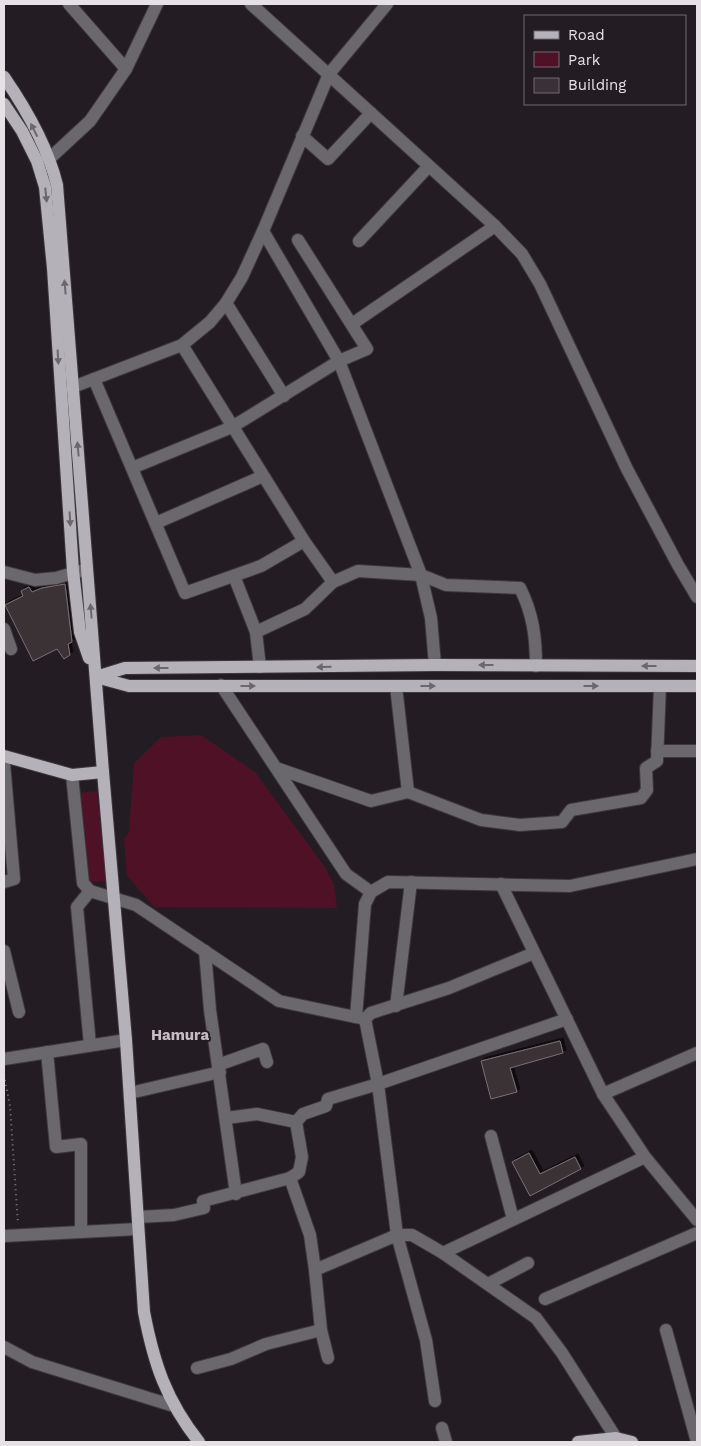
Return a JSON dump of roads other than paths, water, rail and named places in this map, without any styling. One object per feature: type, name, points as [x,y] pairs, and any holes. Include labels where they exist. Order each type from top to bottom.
[{"type":"main road","points":[[4,77],[49,159],[57,185],[102,772],[115,899],[126,1040],[144,1312],[152,1356],[174,1406],[199,1442]]},
{"type":"main road","points":[[5,107],[37,161],[45,186],[53,268],[73,572],[80,632],[96,677]]},
{"type":"main road","points":[[96,677],[125,668],[435,665],[697,666]]},
{"type":"main road","points":[[96,677],[129,686],[697,686]]},
{"type":"main road","points":[[4,756],[72,775],[102,772]]},
{"type":"main road","points":[[584,1442],[616,1438],[632,1442]]},
{"type":"street","points":[[69,4],[126,68]]},
{"type":"street","points":[[49,159],[90,120],[126,68],[156,4]]},
{"type":"street","points":[[251,4],[495,226],[522,254],[540,284],[627,469],[697,597]]},
{"type":"street","points":[[73,387],[182,344],[210,322],[226,304],[242,277],[264,231],[329,74],[387,4]]},
{"type":"street","points":[[302,136],[328,159],[371,113]]},
{"type":"street","points":[[359,241],[429,166]]},
{"type":"street","points":[[352,324],[495,226]]},
{"type":"street","points":[[264,231],[339,362],[421,575],[431,618],[435,665]]},
{"type":"street","points":[[132,468],[232,427],[339,362],[367,349],[298,240]]},
{"type":"street","points":[[226,304],[284,396]]},
{"type":"street","points":[[182,344],[304,541],[333,582]]},
{"type":"street","points":[[94,379],[185,592],[261,566],[304,541]]},
{"type":"street","points":[[156,523],[263,476]]},
{"type":"street","points":[[4,572],[35,580],[56,578],[73,572],[87,570]]},
{"type":"street","points":[[256,632],[305,609],[333,582],[358,571],[421,575],[446,585],[520,588],[531,612],[536,639],[536,666]]},
{"type":"street","points":[[234,576],[256,632],[260,667]]},
{"type":"street","points":[[4,630],[11,649]]},
{"type":"street","points":[[221,686],[279,769],[346,874],[372,892]]},
{"type":"street","points":[[396,686],[408,792]]},
{"type":"street","points":[[279,769],[371,801],[408,792],[481,820],[520,825],[562,822],[571,810],[641,798],[647,790],[646,768],[657,761],[660,686]]},
{"type":"street","points":[[658,750],[697,751]]},
{"type":"street","points":[[4,763],[14,879],[4,882]]},
{"type":"street","points":[[72,775],[83,883],[90,891],[136,905],[279,1001],[360,1018],[449,988],[534,953]]},
{"type":"street","points":[[435,1401],[426,1340],[397,1235],[378,1084],[360,1018],[365,904],[372,892],[388,882],[570,886],[696,863]]},
{"type":"street","points":[[396,1006],[411,882]]},
{"type":"street","points":[[501,884],[603,1094],[645,1157],[697,1220]]},
{"type":"street","points":[[90,891],[77,907],[90,1045]]},
{"type":"street","points":[[204,951],[210,1010],[236,1194]]},
{"type":"street","points":[[4,955],[19,1012]]},
{"type":"street","points":[[296,1122],[303,1114],[326,1106],[328,1099],[378,1084],[566,1019]]},
{"type":"street","points":[[4,1059],[126,1040]]},
{"type":"street","points":[[130,1093],[219,1068],[263,1049],[267,1062]]},
{"type":"street","points":[[47,1052],[56,1147],[81,1144],[81,1232]]},
{"type":"street","points":[[603,1094],[697,1053]]},
{"type":"street","points":[[226,1118],[257,1114],[296,1122]]},
{"type":"street","points":[[4,1236],[81,1232],[138,1223],[204,1208],[203,1201],[236,1194],[290,1178],[299,1172],[302,1157],[296,1122]]},
{"type":"street","points":[[491,1136],[513,1219]]},
{"type":"street","points":[[443,1253],[645,1157]]},
{"type":"street","points":[[290,1178],[310,1236],[321,1330],[328,1358]]},
{"type":"street","points":[[545,1299],[697,1233]]},
{"type":"street","points":[[315,1270],[397,1235],[412,1235],[443,1253],[536,1318],[562,1353],[616,1438]]},
{"type":"street","points":[[488,1284],[528,1263]]},
{"type":"street","points":[[197,1368],[231,1359],[266,1344],[321,1330]]},
{"type":"street","points":[[666,1330],[697,1442]]},
{"type":"street","points":[[4,1347],[32,1362],[174,1406]]},
{"type":"street","points":[[442,1428],[446,1442]]},
{"type":"district","name":"Hamura","points":[[180,1035]]}]
